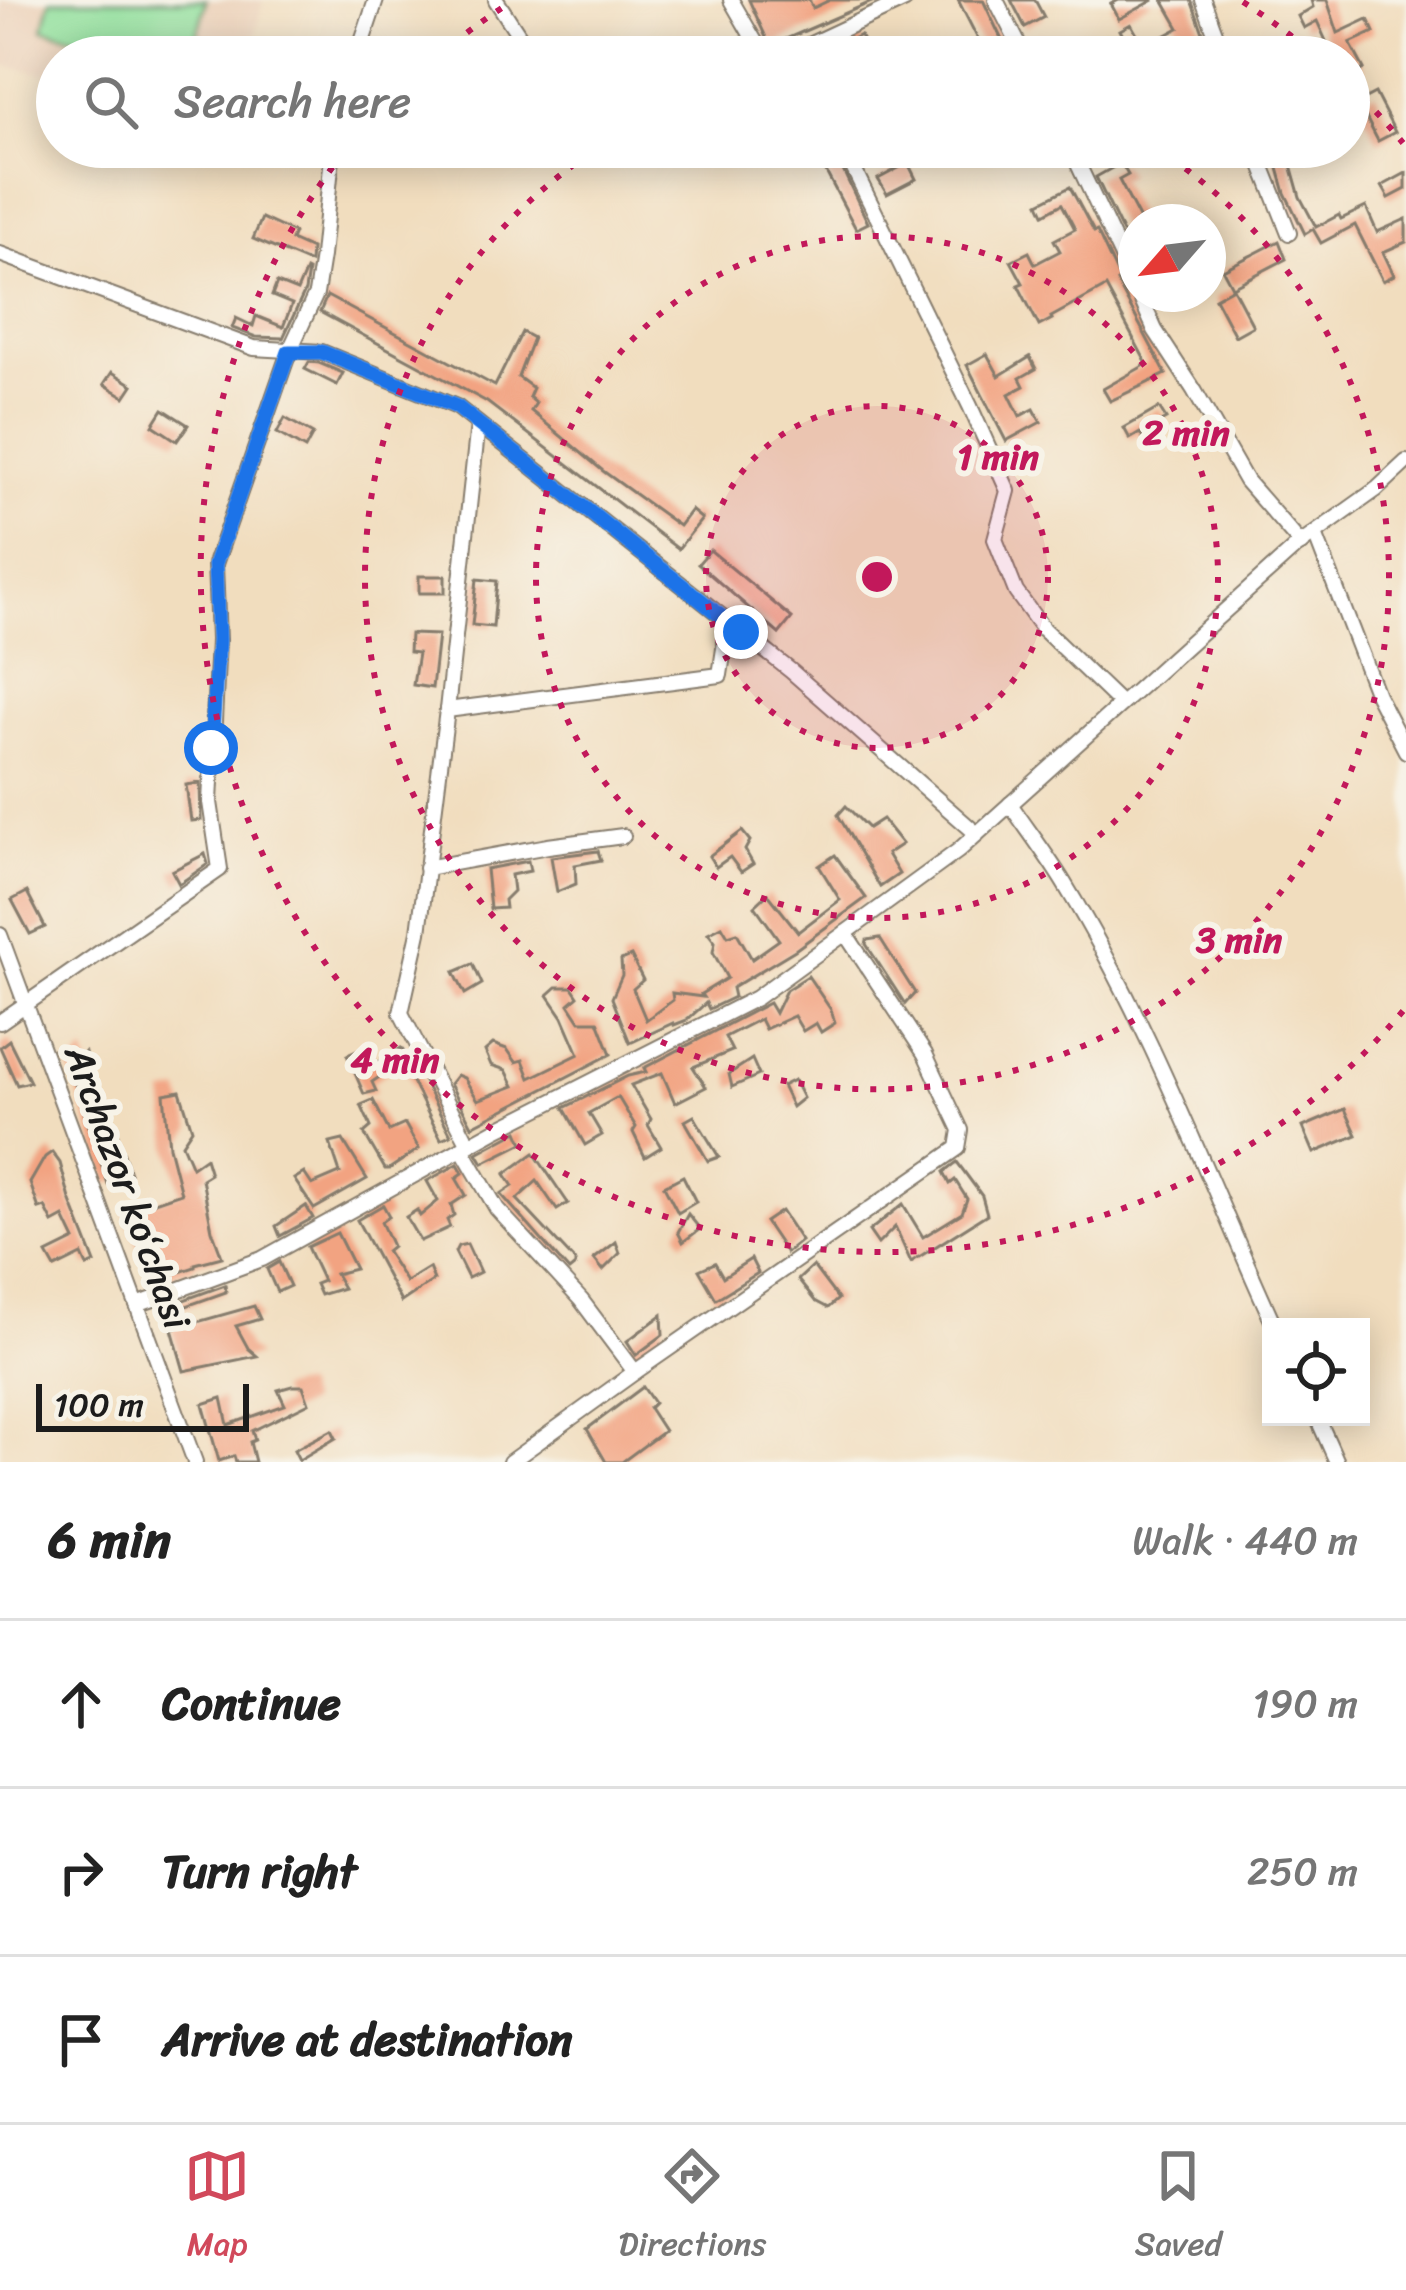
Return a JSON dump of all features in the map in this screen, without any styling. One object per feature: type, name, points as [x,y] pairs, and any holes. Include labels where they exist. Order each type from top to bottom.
[{"type":"street","points":[[364,36],[376,0]]},
{"type":"street","points":[[496,0],[519,36]]},
{"type":"street","points":[[731,0],[752,36]]},
{"type":"street","points":[[831,36],[905,0]]},
{"type":"street","points":[[996,0],[1014,36]]},
{"type":"street","points":[[1204,0],[1217,36]]},
{"type":"street","points":[[0,1022],[220,869],[210,802],[218,640],[215,564],[289,352],[316,294],[331,168]]},
{"type":"street","points":[[853,168],[1008,490],[994,539],[1016,592],[1043,629],[1121,704]]},
{"type":"street","points":[[1080,168],[1118,249]]},
{"type":"street","points":[[1263,168],[1289,233]]},
{"type":"street","points":[[0,254],[254,348],[322,352],[457,407],[791,671],[977,834]]},
{"type":"street","points":[[1147,312],[1246,482],[1301,544]]},
{"type":"street","points":[[478,424],[419,932],[401,1013],[497,1209],[581,1300],[635,1372]]},
{"type":"street","points":[[137,1305],[262,1259],[465,1147],[756,998],[958,851],[1301,544],[1406,462]]},
{"type":"street","points":[[1315,534],[1377,695],[1406,751]]},
{"type":"street","points":[[447,710],[720,675],[728,622]]},
{"type":"street","points":[[1010,804],[1066,886],[1105,956],[1271,1318]]},
{"type":"street","points":[[426,868],[623,836]]},
{"type":"street","points":[[510,1462],[958,1148],[961,1130],[925,1054],[845,933]]},
{"type":"street","name":"Archazor koʻchasi","points":[[0,935],[195,1462]]},
{"type":"street","points":[[1321,1426],[1337,1462]]},
{"type":"shaded area","points":[[0,0],[263,0],[255,36],[36,36],[36,72],[0,65]]},
{"type":"green space","points":[[50,0],[206,0],[197,36],[72,36],[43,29]]},
{"type":"building","points":[[749,0],[809,0],[813,8],[830,0],[876,0],[793,36],[765,36]]},
{"type":"building","points":[[958,0],[983,0],[1000,36],[976,36]]},
{"type":"building","points":[[1011,0],[1035,0],[1044,17],[1025,27]]},
{"type":"building","points":[[1154,0],[1119,19],[1111,4]]},
{"type":"building","points":[[1163,0],[1191,0],[1204,36],[1164,36],[1179,28]]},
{"type":"building","points":[[1311,0],[1327,0],[1338,33],[1368,19],[1374,32],[1324,36],[1317,21],[1304,28],[1298,16],[1313,7]]},
{"type":"building","points":[[1131,24],[1138,36],[1123,36],[1120,30]]},
{"type":"building","points":[[1375,93],[1395,132],[1378,141],[1370,125],[1370,96]]},
{"type":"building","points":[[824,168],[842,168],[868,223],[856,229]]},
{"type":"building","points":[[899,168],[910,168],[916,179],[887,194],[878,179]]},
{"type":"building","points":[[1112,168],[1124,168],[1128,175],[1119,180],[1132,204],[1118,204],[1118,223],[1096,177]]},
{"type":"building","points":[[1278,168],[1292,168],[1316,227],[1366,207],[1377,232],[1406,219],[1406,242],[1383,252],[1394,275],[1383,281],[1355,225],[1321,243],[1313,229],[1305,234]]},
{"type":"building","points":[[1406,173],[1406,189],[1389,198],[1382,186]]},
{"type":"building","points":[[1070,187],[1118,276],[1118,310],[1106,287],[1039,326],[1011,261],[1029,252],[1035,264],[1060,251],[1054,240],[1075,229],[1062,204],[1044,214],[1039,203]]},
{"type":"building","points":[[262,218],[294,233],[291,240],[311,249],[310,263],[253,239]]},
{"type":"building","points":[[1279,241],[1286,259],[1232,287],[1226,268]]},
{"type":"building","points":[[306,270],[305,291],[283,338],[256,337],[232,328],[236,318],[253,326],[256,316],[283,327],[292,304],[272,296],[277,283],[297,291]]},
{"type":"building","points":[[1233,288],[1253,326],[1235,336],[1222,312],[1226,292]]},
{"type":"building","points":[[327,296],[495,386],[522,332],[533,338],[518,377],[533,388],[529,397],[536,403],[531,411],[679,526],[691,510],[702,519],[678,549],[487,402],[320,312]]},
{"type":"building","points":[[1119,312],[1133,312],[1166,374],[1110,401],[1103,389],[1147,364]]},
{"type":"building","points":[[987,354],[999,376],[1030,357],[1036,369],[1020,378],[1024,386],[1009,394],[1020,416],[1034,409],[1041,422],[1006,441],[967,365]]},
{"type":"building","points":[[309,362],[343,373],[337,385],[305,369]]},
{"type":"building","points":[[112,372],[133,385],[125,397],[104,384]]},
{"type":"building","points":[[1159,408],[1166,419],[1155,425],[1161,435],[1146,444],[1140,433],[1130,439],[1124,428]]},
{"type":"building","points":[[163,409],[188,425],[177,441],[153,425]]},
{"type":"building","points":[[285,418],[313,434],[305,449],[277,433]]},
{"type":"building","points":[[710,550],[792,618],[779,634],[698,564]]},
{"type":"building","points":[[419,576],[445,576],[445,593],[419,593]]},
{"type":"building","points":[[477,579],[497,581],[493,627],[472,625]]},
{"type":"building","points":[[410,634],[438,635],[432,688],[413,685],[418,653],[409,652]]},
{"type":"building","points":[[200,783],[201,820],[191,821],[186,785]]},
{"type":"building","points":[[846,806],[868,828],[882,819],[902,844],[887,854],[899,874],[880,887],[838,815]]},
{"type":"building","points":[[742,831],[750,841],[745,850],[753,864],[741,872],[730,857],[716,867],[709,856]]},
{"type":"building","points":[[598,851],[601,860],[575,865],[576,884],[557,892],[551,857]]},
{"type":"building","points":[[205,854],[208,864],[179,884],[172,871]]},
{"type":"building","points":[[835,855],[866,898],[732,988],[734,997],[709,1009],[706,1003],[687,1020],[630,1043],[612,998],[622,975],[621,960],[631,956],[643,980],[633,989],[646,1020],[673,1000],[672,993],[703,997],[727,978],[708,933],[722,926],[728,936],[737,933],[752,959],[779,940],[755,906],[768,894],[798,932],[840,900],[819,866]]},
{"type":"building","points":[[528,861],[530,871],[511,875],[513,891],[504,900],[505,908],[490,909],[486,869]]},
{"type":"building","points":[[27,892],[45,927],[30,934],[12,900]]},
{"type":"building","points":[[880,938],[915,993],[905,1004],[866,944]]},
{"type":"building","points":[[473,964],[482,984],[465,994],[454,972]]},
{"type":"building","points":[[808,976],[835,1023],[821,1032],[816,1023],[803,1031],[794,1016],[765,1029],[760,1019],[725,1037],[732,1051],[693,1067],[706,1087],[675,1103],[662,1073],[631,1085],[661,1147],[645,1157],[633,1132],[636,1127],[618,1097],[589,1113],[602,1135],[585,1145],[564,1108],[646,1072],[644,1068],[769,1003],[775,1013],[786,990]]},
{"type":"building","points":[[557,987],[572,987],[578,996],[569,1004],[580,1021],[598,1021],[611,1054],[472,1126],[450,1084],[457,1075],[464,1078],[478,1100],[514,1086],[506,1070],[491,1065],[485,1051],[493,1044],[507,1049],[516,1062],[523,1060],[530,1078],[579,1054],[548,995]]},
{"type":"building","points":[[9,1040],[30,1082],[17,1085],[0,1047]]},
{"type":"building","points":[[366,1047],[377,1063],[401,1048],[418,1070],[451,1135],[441,1139],[402,1062],[372,1082],[376,1091],[364,1094],[347,1055]]},
{"type":"building","points":[[85,1052],[96,1102],[109,1106],[130,1174],[108,1184],[70,1069]]},
{"type":"building","points":[[752,1059],[759,1075],[732,1087],[729,1074]]},
{"type":"building","points":[[794,1080],[803,1098],[792,1107],[782,1086]]},
{"type":"building","points":[[180,1091],[192,1129],[182,1144],[192,1167],[205,1158],[210,1174],[202,1179],[222,1257],[153,1281],[125,1212],[181,1193],[169,1147],[164,1094]]},
{"type":"building","points":[[373,1100],[389,1131],[405,1124],[419,1149],[389,1169],[364,1133],[371,1127],[361,1105]]},
{"type":"building","points":[[1345,1109],[1357,1135],[1314,1153],[1303,1127]]},
{"type":"building","points":[[694,1116],[719,1157],[708,1161],[685,1121]]},
{"type":"building","points":[[518,1131],[523,1143],[483,1163],[477,1153]]},
{"type":"building","points":[[343,1140],[367,1179],[314,1209],[294,1179],[304,1173],[312,1185],[340,1173],[330,1143]]},
{"type":"building","points":[[52,1152],[95,1263],[87,1266],[82,1255],[55,1268],[47,1254],[75,1240],[64,1217],[53,1223],[45,1207],[39,1209],[30,1183]]},
{"type":"building","points":[[534,1153],[568,1203],[557,1210],[537,1181],[517,1199],[575,1261],[569,1271],[501,1194],[513,1186],[505,1174]]},
{"type":"building","points":[[957,1162],[982,1196],[987,1214],[911,1262],[895,1227],[878,1244],[869,1231],[903,1204],[923,1237],[962,1213],[967,1199],[944,1172]]},
{"type":"building","points":[[458,1164],[463,1173],[456,1178],[466,1195],[451,1205],[450,1227],[420,1241],[406,1217],[417,1210],[420,1216],[438,1201],[427,1181]]},
{"type":"building","points":[[683,1176],[696,1202],[678,1213],[664,1186]]},
{"type":"building","points":[[383,1205],[389,1216],[381,1222],[392,1246],[386,1251],[406,1282],[429,1268],[434,1280],[401,1302],[357,1220]]},
{"type":"building","points":[[306,1206],[313,1218],[280,1236],[276,1226]]},
{"type":"building","points":[[781,1211],[801,1241],[786,1253],[765,1222]]},
{"type":"building","points":[[688,1214],[700,1229],[683,1242],[678,1232]]},
{"type":"building","points":[[337,1233],[355,1269],[335,1274],[343,1288],[320,1295],[315,1284],[323,1281],[307,1247]]},
{"type":"building","points":[[616,1242],[620,1253],[603,1270],[594,1259]]},
{"type":"building","points":[[467,1244],[480,1272],[468,1278],[455,1252]]},
{"type":"building","points":[[751,1259],[758,1273],[716,1299],[699,1270],[715,1263],[723,1277]]},
{"type":"building","points":[[279,1262],[290,1286],[277,1292],[267,1269]]},
{"type":"building","points":[[813,1266],[838,1299],[828,1308],[815,1301],[798,1280]]},
{"type":"building","points":[[225,1285],[226,1292],[181,1308],[178,1302]]},
{"type":"building","points":[[254,1306],[260,1319],[236,1326],[257,1356],[184,1371],[172,1329]]},
{"type":"building","points":[[662,1315],[663,1335],[636,1355],[627,1341]]},
{"type":"building","points":[[303,1386],[309,1403],[252,1431],[255,1462],[236,1462],[234,1456],[219,1461],[203,1404],[222,1398],[228,1425],[285,1405],[278,1390]]},
{"type":"building","points":[[643,1387],[654,1403],[649,1408],[664,1431],[622,1462],[606,1462],[587,1429]]},
{"type":"building","points":[[332,1430],[336,1438],[299,1460],[294,1450]]},
{"type":"route","points":[[211,748],[218,640],[215,564],[289,352],[322,352],[457,407],[741,632]]}]
